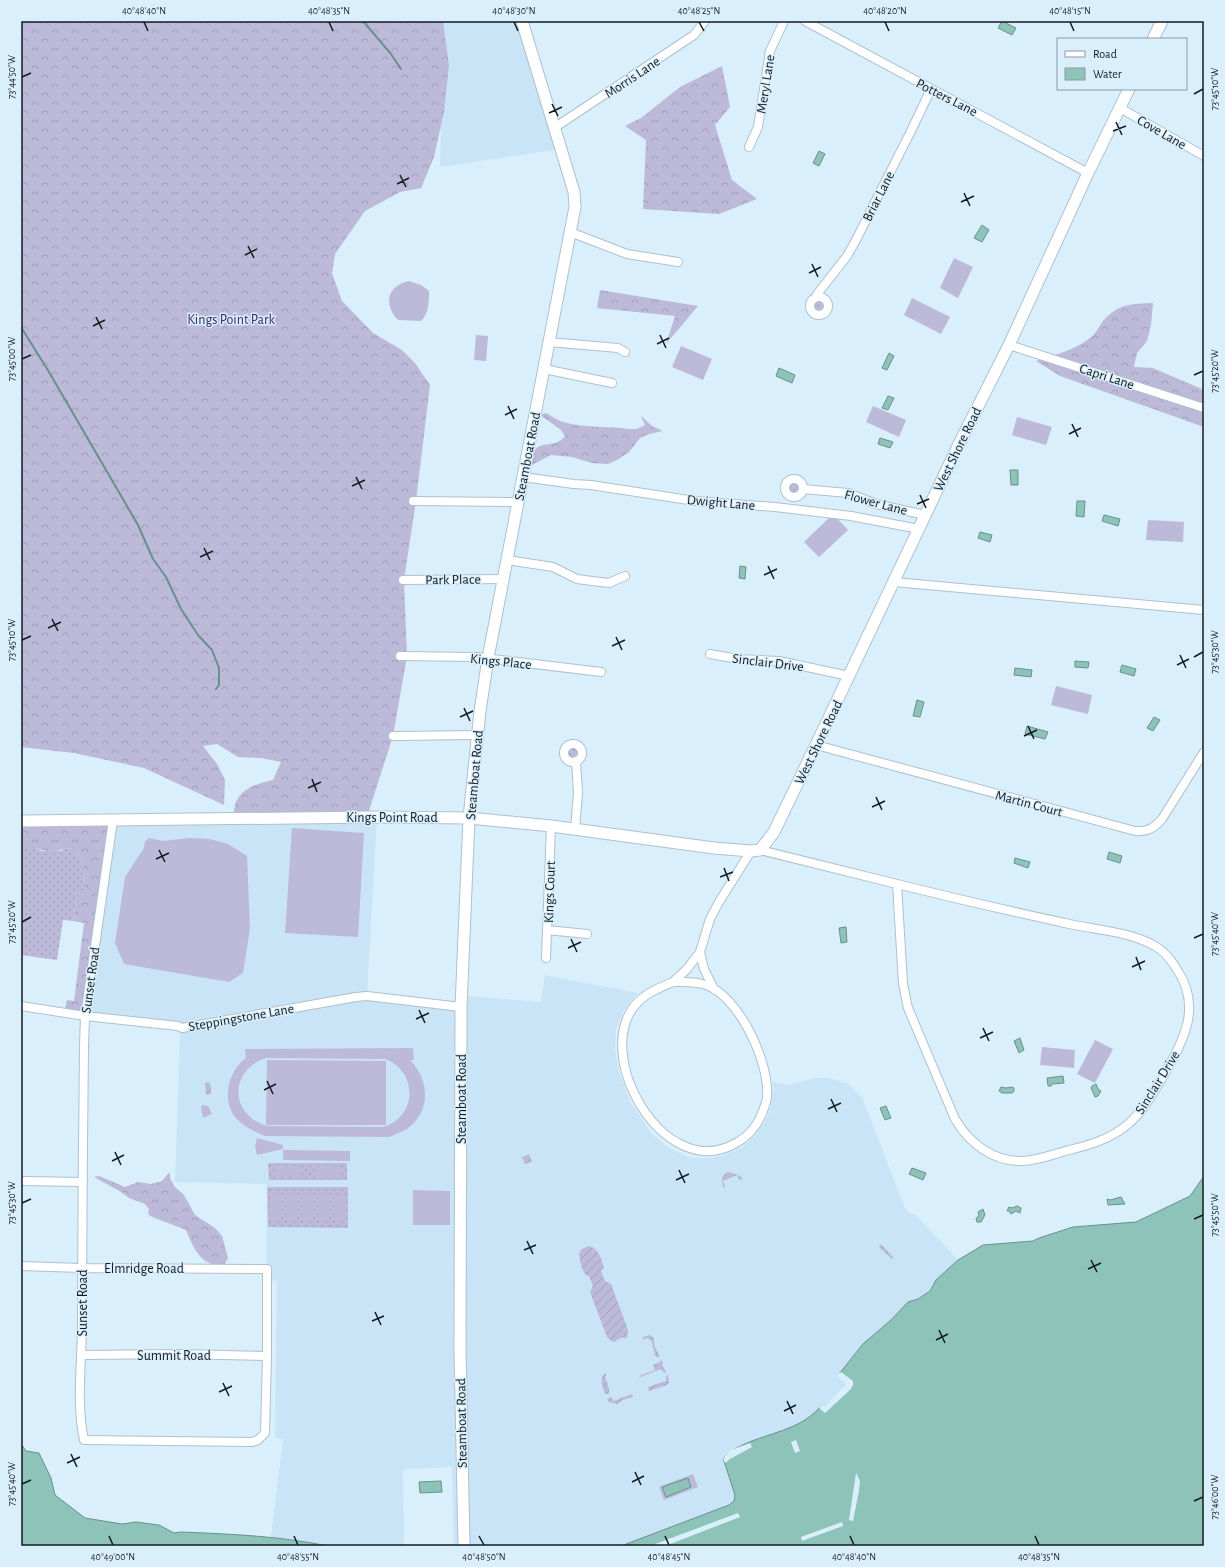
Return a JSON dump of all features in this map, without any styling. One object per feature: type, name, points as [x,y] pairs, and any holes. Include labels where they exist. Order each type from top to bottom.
[{"type":"main road","name":"Steamboat Road","points":[[464,1546],[460,1342],[461,1007],[469,818],[477,735],[488,658],[550,342],[574,207],[574,192],[522,21]]},
{"type":"main road","points":[[1154,38],[1162,21]]},
{"type":"main road","name":"West Shore Road","points":[[756,851],[774,832],[985,390],[1009,345],[1088,173],[1129,90]]},
{"type":"main road","name":"Kings Point Road","points":[[21,821],[377,817],[469,818],[551,826],[714,848],[756,851]]},
{"type":"street","name":"Morris Lane","points":[[554,128],[694,35],[705,21]]},
{"type":"street","name":"Meryl Lane","points":[[749,147],[758,127],[770,51],[784,21]]},
{"type":"street","name":"Potters Lane","points":[[805,21],[1088,173]]},
{"type":"street","name":"Briar Lane","points":[[816,297],[847,256],[856,240],[911,132],[931,89]]},
{"type":"street","name":"Cove Lane","points":[[1120,108],[1204,156]]},
{"type":"street","points":[[570,232],[627,254],[678,262]]},
{"type":"street","points":[[550,342],[618,348],[625,352]]},
{"type":"street","name":"Capri Lane","points":[[1009,345],[1204,408]]},
{"type":"street","points":[[544,369],[612,383]]},
{"type":"street","name":"Dwight Lane","points":[[523,477],[591,485],[635,493],[695,501],[775,506],[851,516],[919,529]]},
{"type":"street","name":"Flower Lane","points":[[803,489],[848,493],[876,504],[926,515]]},
{"type":"street","points":[[413,501],[518,502]]},
{"type":"street","points":[[507,560],[553,567],[577,578],[592,581],[609,583],[625,576]]},
{"type":"street","name":"Park Place","points":[[403,580],[503,579]]},
{"type":"street","points":[[894,582],[1204,610]]},
{"type":"street","name":"Sinclair Drive","points":[[710,654],[738,659],[779,661],[849,676]]},
{"type":"street","name":"Kings Place","points":[[400,656],[488,658],[601,672]]},
{"type":"street","points":[[393,736],[477,735]]},
{"type":"street","name":"Martin Court","points":[[816,745],[1135,831],[1144,832],[1154,828],[1162,819],[1204,752]]},
{"type":"street","points":[[575,829],[578,793],[576,762]]},
{"type":"street","name":"Sunset Road","points":[[112,820],[85,1016],[81,1418],[84,1440],[252,1442],[258,1440],[265,1433],[267,1269]]},
{"type":"street","name":"Kings Court","points":[[546,958],[551,826]]},
{"type":"street","points":[[673,982],[706,985],[714,989],[730,1002],[742,1018],[751,1034],[764,1066],[767,1097],[762,1113],[749,1134],[739,1142],[722,1149],[710,1151],[693,1150],[679,1145],[658,1129],[649,1118],[635,1094],[626,1068],[623,1031],[630,1013],[638,1002],[650,993],[673,982],[687,969],[700,952],[710,919],[719,902],[756,851]]},
{"type":"street","name":"Sinclair Drive","points":[[756,851],[897,884],[1021,914],[1127,935],[1157,947],[1171,960],[1187,988],[1189,1004],[1187,1028],[1178,1051],[1146,1105],[1136,1117],[1117,1133],[1096,1143],[1023,1161],[1001,1158],[987,1152],[974,1143],[963,1132],[956,1119],[908,1008],[903,984],[897,884]]},
{"type":"street","points":[[547,930],[587,934]]},
{"type":"street","points":[[700,952],[704,969],[714,989]]},
{"type":"street","name":"Steppingstone Lane","points":[[21,1006],[85,1016],[178,1026],[182,1028],[367,996],[461,1007]]},
{"type":"street","points":[[21,1181],[83,1182]]},
{"type":"street","name":"Elmridge Road","points":[[21,1266],[82,1268],[267,1269]]},
{"type":"street","name":"Summit Road","points":[[82,1355],[180,1354],[267,1356]]},
{"type":"shaded area","points":[[443,21],[522,21],[561,149],[440,167],[441,124],[449,65]]},
{"type":"shaded area","points":[[377,817],[367,996],[461,1007],[469,996],[541,1002],[545,975],[638,993],[624,1010],[616,1029],[615,1049],[619,1072],[629,1100],[651,1133],[669,1148],[691,1158],[711,1158],[722,1156],[742,1147],[755,1136],[765,1122],[771,1107],[774,1087],[772,1082],[787,1085],[817,1078],[829,1078],[848,1084],[862,1097],[904,1206],[909,1213],[915,1214],[958,1260],[936,1280],[930,1291],[918,1299],[908,1302],[839,1374],[848,1385],[845,1546],[454,1546],[452,1467],[403,1469],[404,1546],[328,1546],[271,1537],[283,1439],[275,1438],[277,1281],[267,1280],[267,1184],[175,1182],[180,1035],[182,1028],[85,1016],[113,821]]},
{"type":"green space","name":"Kings Point Park","points":[[21,21],[443,21],[449,65],[444,112],[434,157],[421,188],[400,192],[365,211],[335,254],[332,273],[342,301],[373,333],[402,350],[415,363],[430,385],[416,501],[404,580],[407,656],[393,736],[367,817],[233,819],[235,804],[240,796],[253,786],[273,780],[281,762],[261,758],[238,757],[217,744],[203,746],[217,764],[225,780],[224,805],[144,768],[74,753],[21,747]]},
{"type":"green space","points":[[722,66],[730,107],[715,125],[732,180],[757,199],[719,214],[643,209],[646,140],[625,126],[641,118],[680,87]]},
{"type":"green space","points":[[954,258],[973,267],[958,298],[940,288]]},
{"type":"green space","points":[[409,281],[421,285],[429,291],[429,303],[426,315],[421,321],[398,320],[390,308],[389,302],[392,291],[402,283]]},
{"type":"green space","points":[[600,290],[698,306],[666,344],[675,316],[597,308]]},
{"type":"green space","points":[[912,298],[950,317],[941,334],[904,315]]},
{"type":"green space","points":[[819,299],[824,301],[826,306],[824,311],[819,313],[814,311],[812,306],[814,301]]},
{"type":"green space","points":[[1153,303],[1151,325],[1147,341],[1137,353],[1134,367],[1153,368],[1204,390],[1204,427],[1060,376],[1036,361],[1078,346],[1094,334],[1109,315],[1120,308],[1132,304]]},
{"type":"green space","points":[[476,335],[488,336],[486,361],[474,360]]},
{"type":"green space","points":[[681,346],[712,359],[703,380],[672,367]]},
{"type":"green space","points":[[873,406],[906,420],[899,437],[866,422]]},
{"type":"green space","points":[[546,413],[561,421],[571,424],[629,429],[637,429],[645,425],[641,416],[652,426],[663,431],[649,434],[640,438],[629,452],[608,464],[592,463],[572,457],[551,455],[530,466],[532,456],[539,446],[560,441],[565,436],[560,429],[540,415]]},
{"type":"green space","points":[[1017,417],[1052,427],[1046,445],[1012,435]]},
{"type":"green space","points":[[795,481],[800,483],[802,488],[800,493],[795,495],[790,493],[788,488],[790,483]]},
{"type":"green space","points":[[833,514],[848,530],[819,557],[804,542]]},
{"type":"green space","points":[[1148,520],[1184,522],[1183,542],[1146,540]]},
{"type":"green space","points":[[1056,686],[1092,695],[1088,714],[1051,705]]},
{"type":"green space","points":[[573,746],[578,748],[580,753],[578,758],[573,760],[568,758],[566,753],[568,748]]},
{"type":"green space","points":[[21,820],[113,821],[85,1016],[61,1012],[61,1008],[65,1009],[67,1000],[74,1001],[84,923],[73,921],[77,893],[83,893],[82,865],[78,854],[74,849],[68,848],[52,852],[21,846]]},
{"type":"green space","points":[[292,828],[364,833],[358,937],[285,933]]},
{"type":"green space","points":[[149,838],[163,841],[189,838],[210,839],[228,844],[247,856],[250,928],[243,973],[229,982],[124,964],[115,943],[125,877],[144,848],[145,841]]},
{"type":"green space","points":[[21,846],[29,846],[42,851],[60,851],[68,848],[74,849],[78,854],[82,865],[83,894],[77,893],[73,921],[63,920],[57,960],[21,955]]},
{"type":"green space","points":[[1095,1040],[1113,1049],[1095,1083],[1077,1074]]},
{"type":"green space","points":[[1042,1047],[1075,1050],[1074,1068],[1040,1065]]},
{"type":"green space","points":[[413,1048],[414,1060],[410,1060],[417,1068],[424,1086],[424,1105],[415,1122],[407,1129],[389,1137],[265,1136],[242,1124],[231,1111],[229,1103],[228,1095],[231,1078],[235,1070],[246,1058],[245,1049]],"holes":[[[266,1058],[385,1059],[396,1065],[404,1073],[410,1094],[408,1104],[403,1114],[394,1122],[383,1127],[267,1126],[255,1120],[246,1112],[240,1103],[238,1092],[240,1082],[245,1072],[254,1064]]]},
{"type":"green space","points":[[267,1060],[386,1061],[386,1125],[266,1125]]},
{"type":"green space","points":[[209,1082],[211,1086],[211,1094],[206,1095],[205,1084]]},
{"type":"green space","points":[[202,1105],[208,1106],[212,1114],[203,1118],[201,1108]]},
{"type":"green space","points":[[257,1138],[283,1145],[283,1149],[257,1155],[255,1146]]},
{"type":"green space","points":[[283,1150],[350,1151],[350,1161],[283,1160]]},
{"type":"green space","points":[[529,1154],[532,1162],[525,1164],[521,1158]]},
{"type":"green space","points":[[268,1163],[347,1163],[347,1180],[269,1180]]},
{"type":"green space","points":[[276,1166],[301,1166],[301,1178],[276,1177]]},
{"type":"green space","points":[[316,1166],[341,1166],[341,1178],[316,1178]]},
{"type":"green space","points":[[170,1172],[170,1178],[174,1186],[184,1195],[195,1215],[215,1228],[222,1236],[228,1258],[224,1265],[216,1265],[204,1260],[195,1250],[186,1230],[150,1216],[148,1213],[149,1209],[145,1204],[129,1198],[94,1177],[99,1176],[125,1187],[138,1182],[151,1184],[162,1181]]},
{"type":"green space","points":[[729,1172],[738,1175],[743,1178],[739,1180],[737,1175],[723,1181],[724,1188],[722,1178]]},
{"type":"green space","points":[[267,1187],[348,1187],[348,1228],[268,1227]]},
{"type":"green space","points":[[413,1190],[450,1191],[450,1225],[413,1225]]},
{"type":"green space","points":[[270,1194],[282,1194],[282,1220],[270,1220]]},
{"type":"green space","points":[[286,1194],[298,1194],[298,1220],[286,1220]]},
{"type":"green space","points":[[302,1194],[314,1194],[314,1221],[302,1221]]},
{"type":"green space","points":[[318,1194],[330,1194],[330,1221],[318,1221]]},
{"type":"green space","points":[[334,1195],[346,1195],[346,1221],[334,1221]]},
{"type":"green space","points":[[881,1244],[893,1257],[892,1259],[879,1247]]},
{"type":"green space","points":[[589,1246],[595,1249],[599,1254],[604,1268],[601,1271],[605,1281],[611,1284],[628,1330],[627,1337],[625,1339],[624,1337],[616,1340],[617,1342],[611,1341],[607,1337],[590,1292],[593,1286],[589,1276],[585,1274],[581,1265],[579,1253],[582,1249]]},
{"type":"green space","points":[[650,1335],[654,1338],[654,1345],[660,1357],[656,1357],[651,1340],[647,1338],[642,1340],[643,1337]]},
{"type":"green space","points":[[661,1360],[666,1372],[664,1373],[661,1369],[640,1377],[639,1376],[655,1370],[653,1365]]},
{"type":"green space","points":[[606,1373],[605,1376],[609,1394],[605,1394],[602,1382],[602,1377]]},
{"type":"green space","points":[[668,1375],[669,1382],[667,1385],[649,1391],[648,1387],[666,1381],[666,1376]]},
{"type":"green space","points":[[632,1394],[633,1397],[623,1400],[617,1404],[609,1402],[607,1399],[611,1397],[614,1401]]},
{"type":"green space","points":[[693,1474],[698,1487],[664,1500],[659,1487]]},
{"type":"water","points":[[1002,21],[1016,28],[1012,35],[998,28]]},
{"type":"water","points":[[819,151],[825,154],[819,166],[813,163]]},
{"type":"water","points":[[982,225],[989,230],[982,242],[974,238]]},
{"type":"water","points":[[889,353],[894,356],[887,370],[882,368]]},
{"type":"water","points":[[779,368],[795,375],[792,383],[776,376]]},
{"type":"water","points":[[888,396],[894,398],[888,410],[882,408]]},
{"type":"water","points":[[880,438],[893,442],[890,448],[878,444]]},
{"type":"water","points":[[1010,470],[1018,470],[1018,485],[1011,485]]},
{"type":"water","points":[[1077,501],[1085,501],[1084,517],[1076,516]]},
{"type":"water","points":[[1104,515],[1120,519],[1118,526],[1102,521]]},
{"type":"water","points":[[980,532],[992,535],[990,542],[978,538]]},
{"type":"water","points":[[740,566],[746,567],[745,579],[739,578]]},
{"type":"water","points":[[1075,661],[1089,662],[1088,668],[1075,667]]},
{"type":"water","points":[[1122,665],[1136,669],[1134,676],[1120,672]]},
{"type":"water","points":[[1015,668],[1032,670],[1031,677],[1014,675]]},
{"type":"water","points":[[917,700],[924,702],[920,717],[913,716]]},
{"type":"water","points":[[1154,717],[1160,720],[1153,731],[1147,728]]},
{"type":"water","points":[[1027,726],[1048,732],[1045,739],[1025,734]]},
{"type":"water","points":[[1109,852],[1122,856],[1120,863],[1107,859]]},
{"type":"water","points":[[1015,858],[1030,862],[1028,868],[1014,863]]},
{"type":"water","points":[[846,927],[847,942],[841,943],[839,928]]},
{"type":"water","points":[[1020,1038],[1024,1050],[1019,1053],[1014,1041]]},
{"type":"water","points":[[1063,1076],[1064,1083],[1052,1084],[1051,1086],[1048,1086],[1047,1078]]},
{"type":"water","points":[[1096,1084],[1098,1089],[1101,1091],[1098,1096],[1095,1097],[1091,1088]]},
{"type":"water","points":[[1001,1087],[1012,1087],[1014,1088],[1014,1091],[1012,1093],[1002,1093],[999,1091]]},
{"type":"water","points":[[886,1106],[891,1118],[885,1120],[880,1108]]},
{"type":"water","points":[[912,1168],[926,1173],[923,1180],[909,1174]]},
{"type":"water","points":[[1204,1176],[1204,1546],[621,1546],[729,1505],[734,1501],[735,1495],[723,1458],[746,1444],[798,1424],[820,1407],[824,1410],[848,1385],[839,1374],[863,1344],[891,1320],[908,1302],[918,1299],[930,1291],[936,1280],[958,1260],[983,1245],[1033,1241],[1073,1227],[1136,1222],[1190,1196]]},
{"type":"water","points":[[1121,1197],[1125,1204],[1108,1205],[1107,1199],[1110,1200]]},
{"type":"water","points":[[1017,1206],[1021,1208],[1020,1213],[1016,1211],[1011,1214],[1007,1211],[1009,1207],[1012,1208]]},
{"type":"water","points":[[983,1209],[985,1215],[981,1222],[977,1222],[976,1219],[979,1215],[978,1212]]},
{"type":"water","points":[[21,1444],[26,1451],[39,1453],[51,1478],[55,1495],[85,1518],[122,1524],[136,1522],[159,1525],[174,1533],[181,1532],[255,1536],[328,1546],[21,1546]]},
{"type":"water","points":[[688,1478],[691,1487],[666,1497],[662,1487]]},
{"type":"water","points":[[441,1481],[442,1492],[420,1493],[419,1482]]},
{"type":"pier","points":[[841,1372],[853,1381],[853,1385],[851,1389],[825,1413],[819,1408],[821,1406],[825,1407],[846,1384],[837,1375]]},
{"type":"pier","points":[[796,1440],[800,1451],[795,1453],[791,1442]]},
{"type":"pier","points":[[750,1443],[752,1447],[725,1463],[723,1458],[731,1450]]},
{"type":"pier","points":[[856,1473],[860,1481],[853,1521],[849,1520]]},
{"type":"pier","points":[[738,1513],[740,1517],[665,1546],[650,1546]]},
{"type":"pier","points":[[842,1522],[843,1526],[802,1541],[801,1537]]},
{"type":"waterway","points":[[363,21],[391,54],[401,69]]},
{"type":"waterway","points":[[21,327],[49,372],[138,525],[153,559],[166,577],[181,609],[198,635],[212,650],[219,668],[219,685],[216,689]]}]
